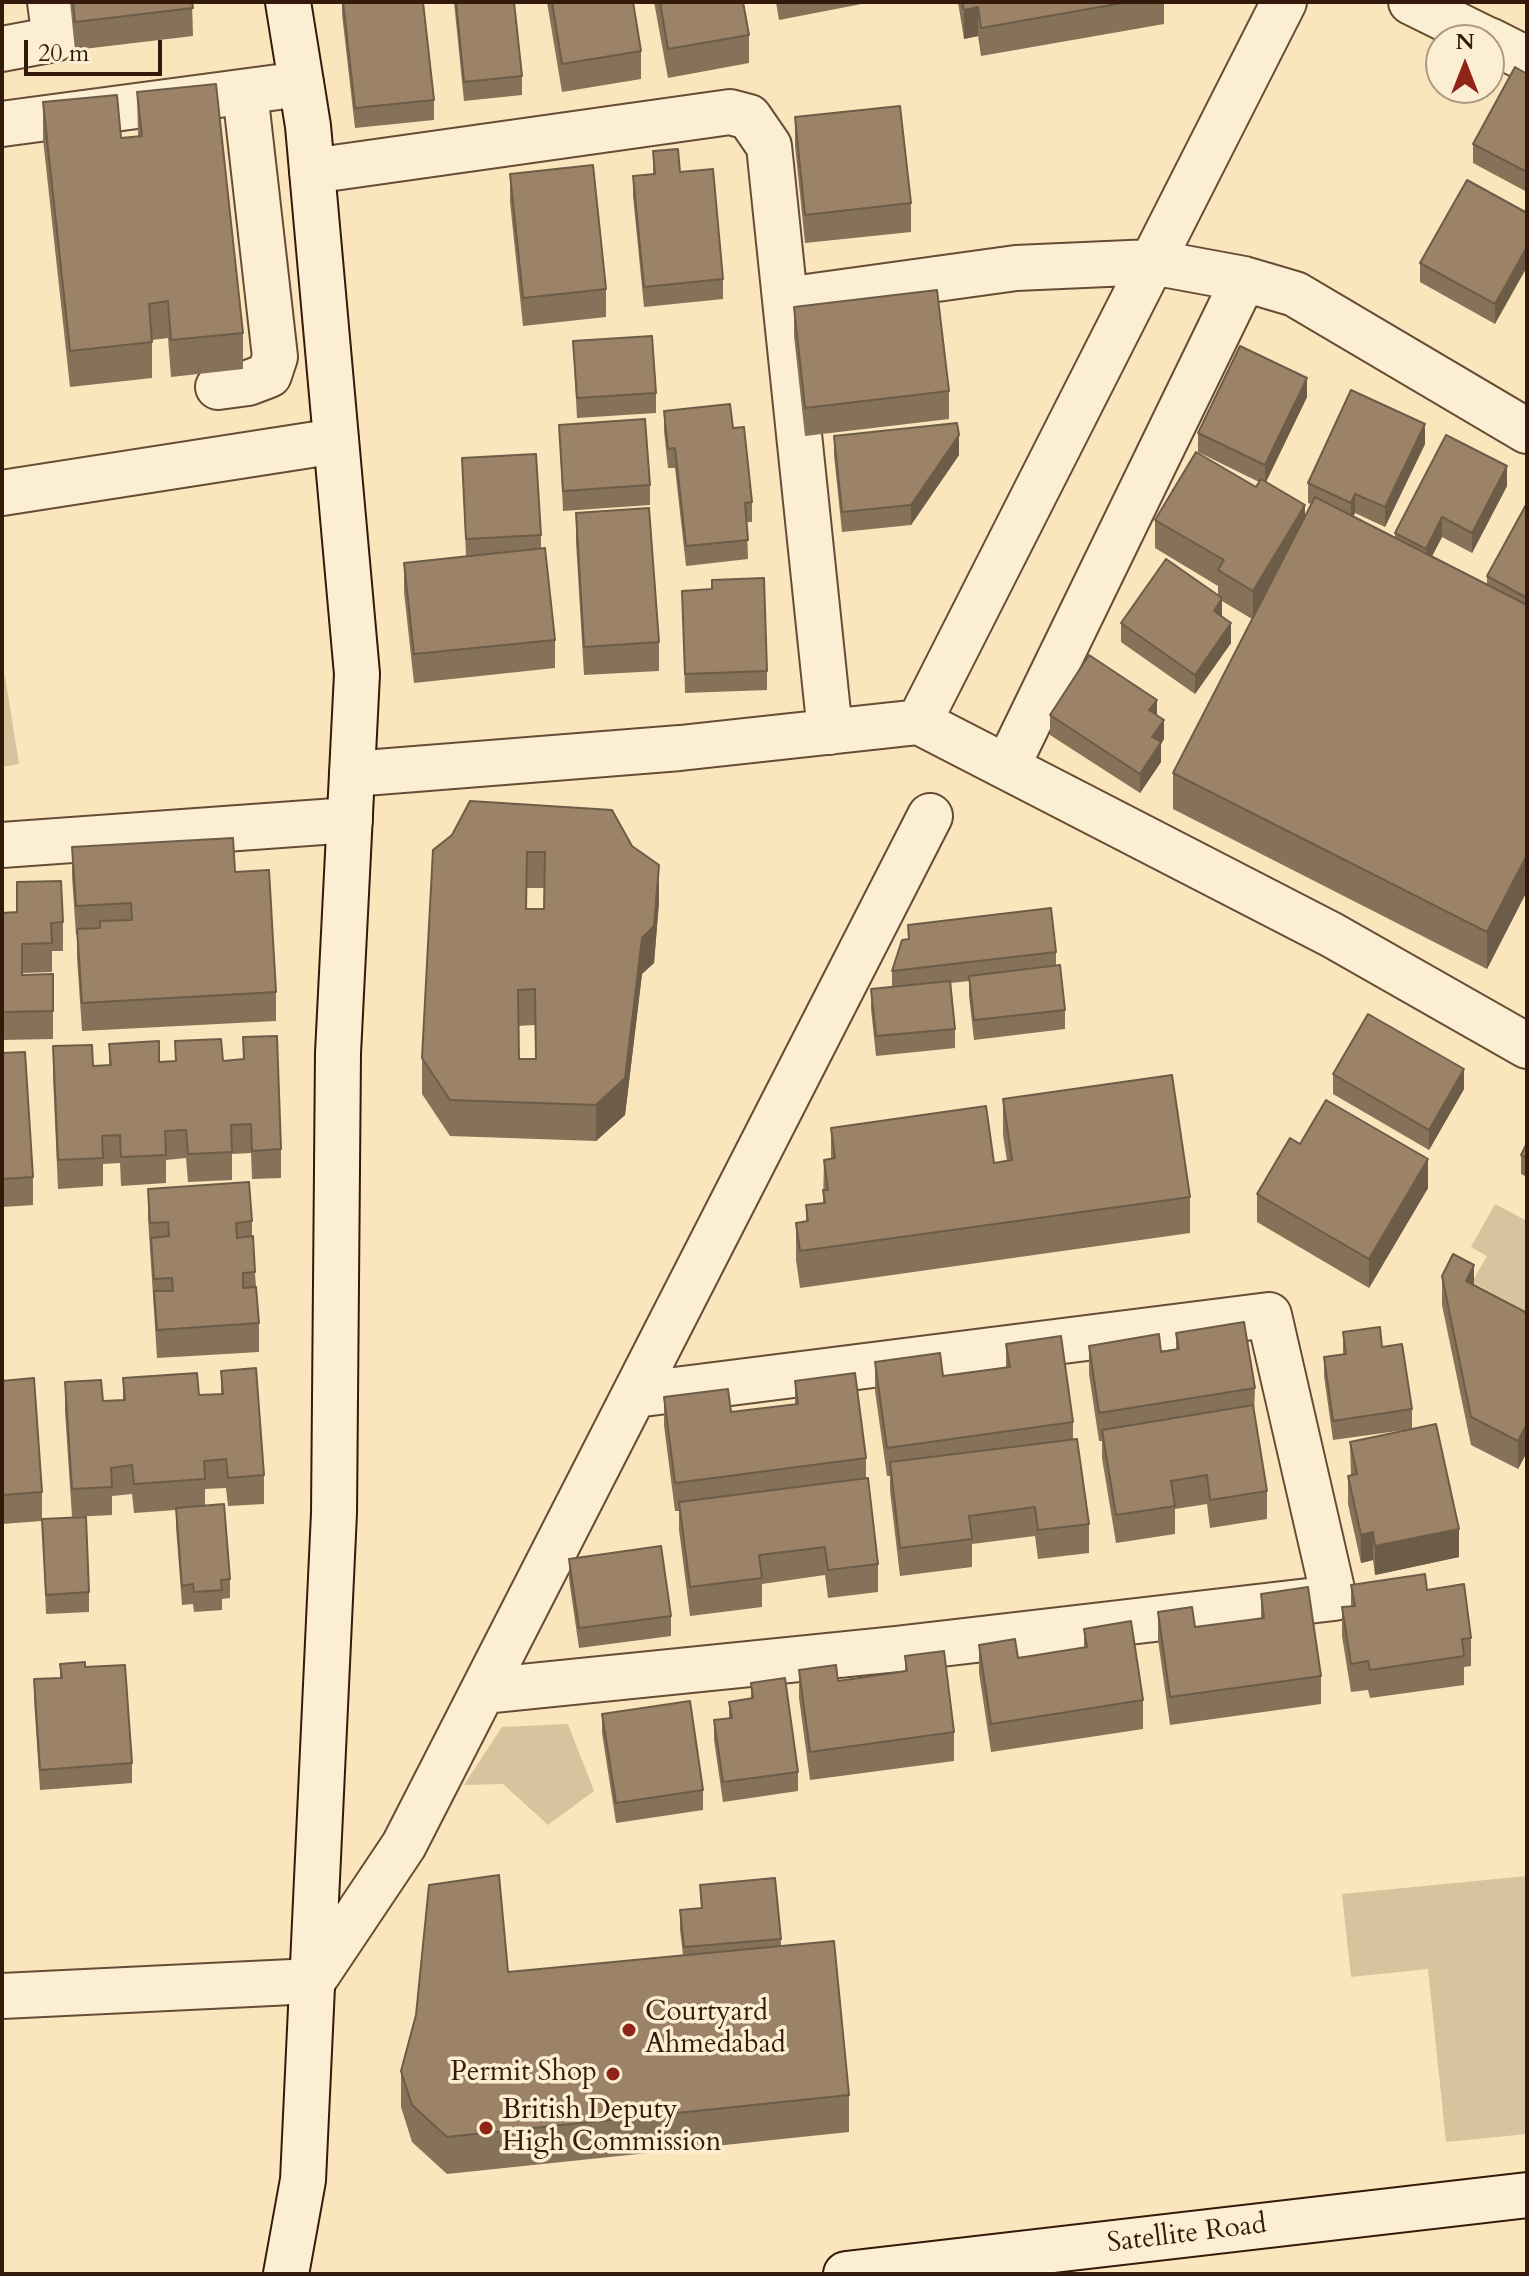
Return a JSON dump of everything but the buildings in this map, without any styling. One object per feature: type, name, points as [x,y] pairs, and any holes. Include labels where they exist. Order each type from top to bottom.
[{"type":"street","points":[[2,49],[55,39],[50,2]]},
{"type":"street","points":[[286,2274],[303,2180],[334,1513],[338,1053],[357,674],[312,171],[288,2]]},
{"type":"street","points":[[919,722],[1284,2]]},
{"type":"street","points":[[1411,2],[1456,24]]},
{"type":"street","points":[[1505,48],[1527,59]]},
{"type":"street","points":[[2,124],[301,84]]},
{"type":"street","points":[[218,387],[248,383],[269,375],[275,357],[245,92]]},
{"type":"street","points":[[312,171],[730,112],[749,117],[769,146],[830,732]]},
{"type":"street","points":[[785,300],[1016,268],[1152,262],[1244,279],[1295,294],[1527,431]]},
{"type":"street","points":[[1007,767],[1244,279]]},
{"type":"street","points":[[2,493],[336,441]]},
{"type":"street","points":[[352,774],[680,748],[919,722],[1332,935],[1527,1046]]},
{"type":"street","points":[[313,1981],[404,1845],[930,816]]},
{"type":"street","points":[[2,845],[350,820]]},
{"type":"street","points":[[483,1691],[909,1648],[1334,1598],[1269,1315],[635,1395]]},
{"type":"street","points":[[2,1996],[313,1981]]},
{"type":"street","name":"Satellite Road","points":[[846,2274],[1527,2195]]},
{"type":"shaded area","points":[[2,676],[5,676],[19,764],[2,767]]},
{"type":"shaded area","points":[[1495,1204],[1527,1221],[1527,1312],[1472,1282],[1487,1256],[1471,1247]]},
{"type":"shaded area","points":[[568,1724],[594,1791],[548,1825],[503,1784],[464,1785],[502,1727]]},
{"type":"shaded area","points":[[1527,1876],[1527,2134],[1446,2142],[1428,1969],[1351,1977],[1342,1894]]},
{"type":"place","name":"Courtyard Ahmedabad","points":[[629,2030]]},
{"type":"place","name":"Permit Shop","points":[[613,2074]]},
{"type":"place","name":"British Deputy High Commission","points":[[486,2128]]}]
